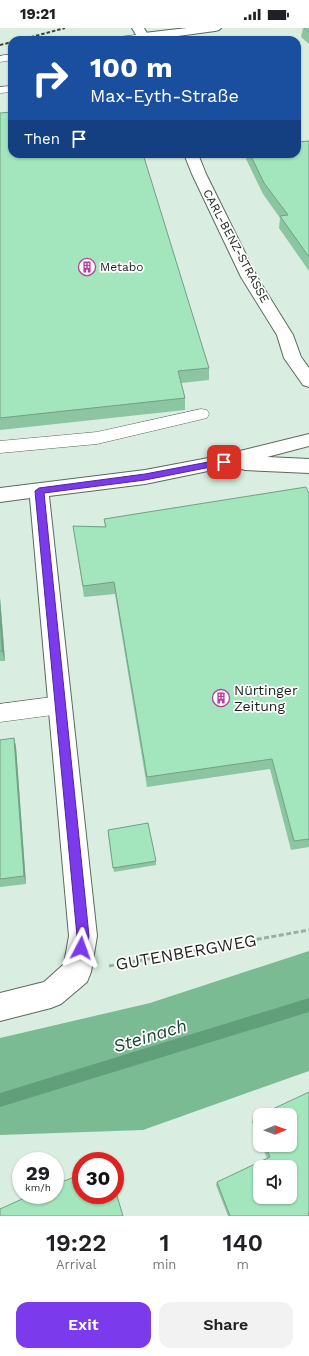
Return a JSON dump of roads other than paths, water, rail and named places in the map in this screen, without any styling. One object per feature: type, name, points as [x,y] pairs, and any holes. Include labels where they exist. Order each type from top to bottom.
[{"type":"street","points":[[143,33],[215,28]]},
{"type":"street","name":"CARL-BENZ-STRASSE","points":[[193,158],[249,277],[285,335],[293,358],[309,381]]},
{"type":"street","name":"CARL-BENZ-STRASSE","points":[[285,335],[303,345]]},
{"type":"street","points":[[0,495],[145,477],[224,462],[309,440]]},
{"type":"street","points":[[224,462],[309,466]]},
{"type":"street","points":[[0,1007],[51,994],[77,972],[83,936],[39,491]]},
{"type":"lane","points":[[133,36],[143,33]]},
{"type":"lane","points":[[0,447],[97,438],[201,414]]},
{"type":"lane","points":[[0,713],[60,705]]},
{"type":"waterway","name":"Steinach","points":[[0,1100],[309,1005]]},
{"type":"railway","points":[[35,36],[65,28]]},
{"type":"railway","points":[[0,45],[8,43]]},
{"type":"place","name":"Metabo","points":[[87,267]]},
{"type":"place","name":"Nürtinger Zeitung","points":[[221,698]]}]
